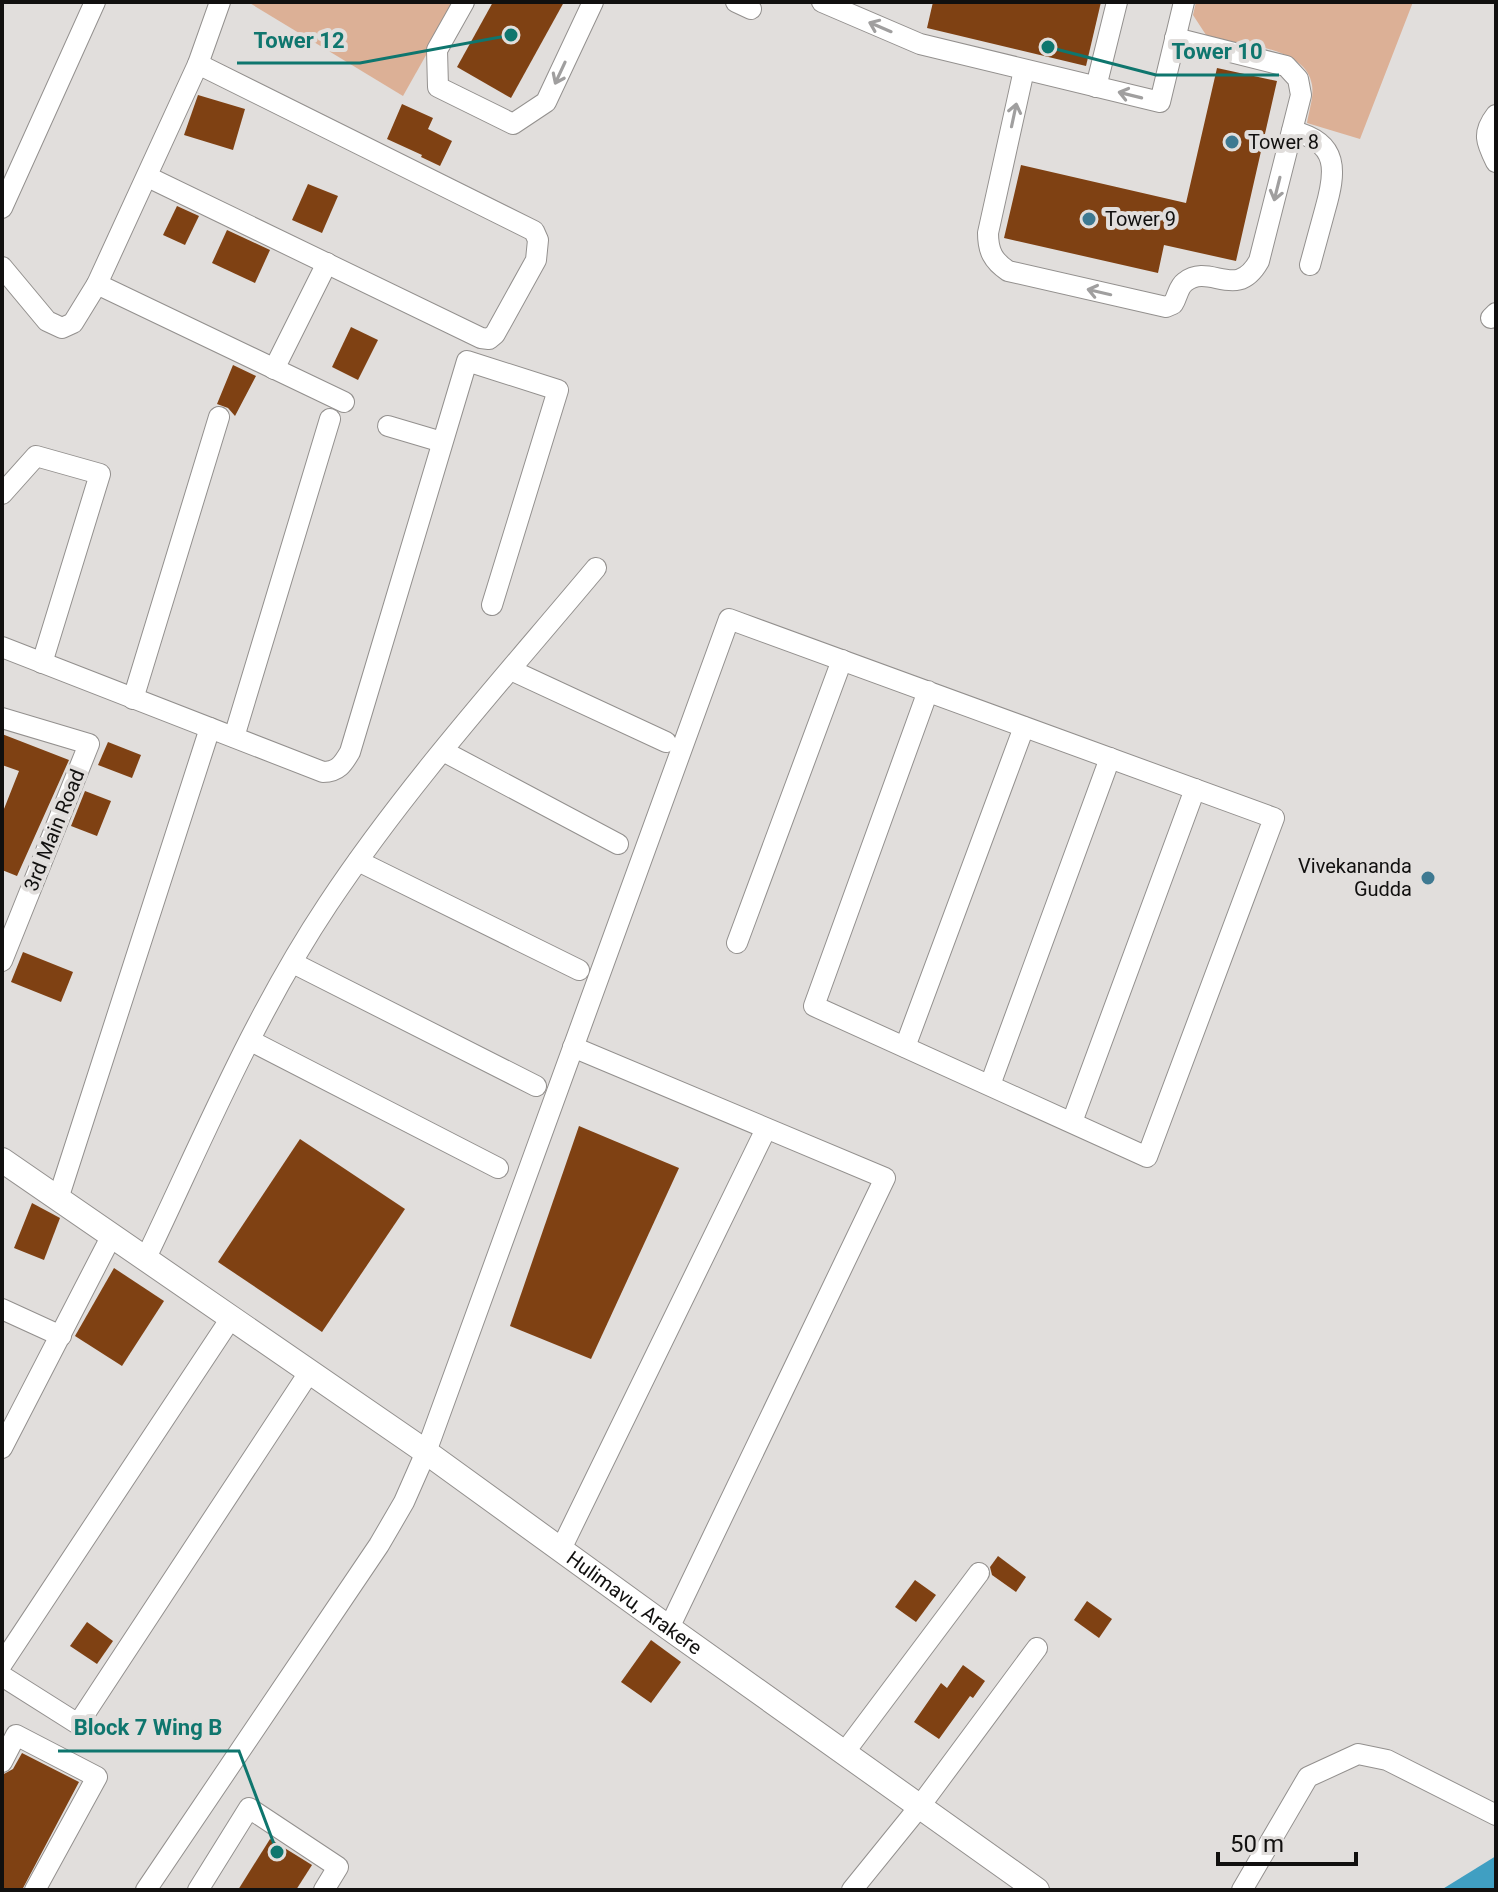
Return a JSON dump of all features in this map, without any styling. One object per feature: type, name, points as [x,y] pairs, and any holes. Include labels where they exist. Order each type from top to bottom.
[{"type":"street","points":[[2,208],[95,2]]},
{"type":"street","points":[[2,267],[47,321],[62,328],[73,323],[97,284],[148,177],[198,64],[220,2]]},
{"type":"street","points":[[464,2],[437,50],[438,87],[513,124],[546,102],[593,2]]},
{"type":"street","points":[[822,2],[920,44],[1160,102],[1184,2]]},
{"type":"street","points":[[1096,87],[1117,2]]},
{"type":"street","points":[[1024,70],[988,233],[993,258],[1008,271],[1166,307],[1173,304],[1182,285],[1191,278],[1203,276],[1231,282],[1254,269],[1259,261],[1301,95],[1301,87],[1293,71],[1277,62],[1175,38]]},
{"type":"street","points":[[148,177],[489,339],[495,334],[536,260],[538,240],[534,231],[198,64]]},
{"type":"street","points":[[1496,115],[1487,127],[1488,145],[1496,162]]},
{"type":"street","points":[[1292,131],[1310,137],[1324,149],[1330,157],[1335,176],[1310,265]]},
{"type":"street","points":[[274,369],[327,263]]},
{"type":"street","points":[[97,284],[344,402]]},
{"type":"street","points":[[2,647],[323,772],[331,772],[342,766],[350,752],[467,361],[558,390],[492,605]]},
{"type":"street","points":[[133,699],[219,417]]},
{"type":"street","points":[[234,737],[330,419]]},
{"type":"street","points":[[388,426],[442,442]]},
{"type":"street","points":[[2,494],[36,456],[100,474],[42,663]]},
{"type":"street","points":[[145,1260],[251,1041],[326,906],[443,751],[596,568]]},
{"type":"street","points":[[146,1890],[379,1545],[404,1502],[426,1452],[729,619],[928,691],[1274,818],[1147,1157],[814,1006],[928,691]]},
{"type":"street","points":[[737,943],[842,660]]},
{"type":"street","points":[[511,670],[666,742]]},
{"type":"street","name":"3rd Main Road","points":[[2,718],[89,744],[2,961]]},
{"type":"street","points":[[905,1047],[1024,727]]},
{"type":"street","points":[[58,1199],[210,728]]},
{"type":"street","points":[[443,751],[618,844]]},
{"type":"street","points":[[990,1085],[1110,758]]},
{"type":"street","points":[[1072,1122],[1195,789]]},
{"type":"street","points":[[358,861],[579,970]]},
{"type":"street","points":[[293,963],[536,1086]]},
{"type":"street","points":[[251,1041],[498,1168]]},
{"type":"street","points":[[573,1047],[885,1178],[669,1628]]},
{"type":"street","points":[[561,1549],[766,1129]]},
{"type":"street","name":"Hulimavu, Arakere","points":[[2,1160],[426,1452],[920,1806],[1026,1887]]},
{"type":"street","points":[[3,1444],[112,1235]]},
{"type":"street","points":[[2,1309],[61,1336]]},
{"type":"street","points":[[2,1664],[231,1318]]},
{"type":"street","points":[[2,1676],[78,1724],[310,1371]]},
{"type":"street","points":[[844,1753],[979,1573]]},
{"type":"street","points":[[852,1890],[920,1806],[1037,1648]]},
{"type":"street","points":[[2,1762],[16,1735],[97,1777],[35,1890]]},
{"type":"street","points":[[1242,1890],[1308,1777],[1358,1754],[1387,1760],[1496,1815]]},
{"type":"street","points":[[198,1890],[249,1808],[338,1867],[324,1890]]},
{"type":"shaded area","points":[[248,2],[456,2],[403,96]]},
{"type":"shaded area","points":[[1196,2],[1413,2],[1360,139],[1307,123],[1312,85],[1307,72],[1298,62],[1269,49],[1208,38],[1193,15]]},
{"type":"water","points":[[1496,1856],[1496,1890],[1441,1890]]},
{"type":"building","points":[[493,2],[564,2],[511,98],[457,67]]},
{"type":"building","points":[[933,2],[1101,2],[1086,66],[927,28]]},
{"type":"building","points":[[1217,68],[1277,81],[1236,261],[1164,245],[1158,273],[1004,238],[1021,165],[1186,203]]},
{"type":"building","points":[[198,95],[245,109],[233,150],[184,135]]},
{"type":"building","points":[[402,104],[433,118],[428,129],[452,141],[440,166],[387,139]]},
{"type":"building","points":[[308,184],[338,196],[322,233],[292,220]]},
{"type":"building","points":[[177,206],[199,216],[185,245],[163,235]]},
{"type":"building","points":[[227,230],[270,250],[255,283],[212,263]]},
{"type":"building","points":[[351,327],[378,340],[358,380],[332,367]]},
{"type":"building","points":[[233,365],[256,376],[235,416],[228,408],[217,404]]},
{"type":"building","points":[[2,734],[69,760],[17,876],[2,870],[2,814],[19,771],[2,765]]},
{"type":"building","points":[[108,742],[141,755],[132,778],[98,765]]},
{"type":"building","points":[[85,791],[111,801],[97,836],[71,826]]},
{"type":"building","points":[[23,952],[73,972],[61,1002],[11,982]]},
{"type":"building","points":[[579,1126],[679,1168],[591,1359],[510,1326]]},
{"type":"building","points":[[300,1139],[405,1209],[322,1332],[218,1262]]},
{"type":"building","points":[[32,1203],[60,1218],[44,1260],[14,1248]]},
{"type":"building","points":[[114,1268],[164,1301],[122,1366],[75,1336]]},
{"type":"building","points":[[998,1556],[1026,1577],[1016,1592],[992,1575],[990,1567]]},
{"type":"building","points":[[915,1580],[936,1595],[916,1622],[895,1607]]},
{"type":"building","points":[[1087,1601],[1112,1619],[1099,1638],[1074,1620]]},
{"type":"building","points":[[87,1622],[113,1641],[97,1664],[70,1646]]},
{"type":"building","points":[[651,1640],[681,1662],[651,1703],[621,1682]]},
{"type":"building","points":[[963,1665],[985,1681],[973,1698],[970,1696],[939,1739],[914,1722],[941,1683],[947,1688]]},
{"type":"building","points":[[22,1753],[79,1782],[22,1890],[2,1890],[2,1775],[13,1769]]},
{"type":"building","points":[[270,1839],[312,1865],[296,1890],[238,1890]]},
{"type":"place","name":"Tower 12","points":[[511,35]]},
{"type":"place","name":"Tower 10","points":[[1048,47]]},
{"type":"place","name":"Tower 8","points":[[1232,142]]},
{"type":"place","name":"Tower 9","points":[[1089,219]]},
{"type":"place","name":"Vivekananda Gudda","points":[[1428,878]]},
{"type":"place","name":"Block 7 Wing B","points":[[277,1852]]}]
